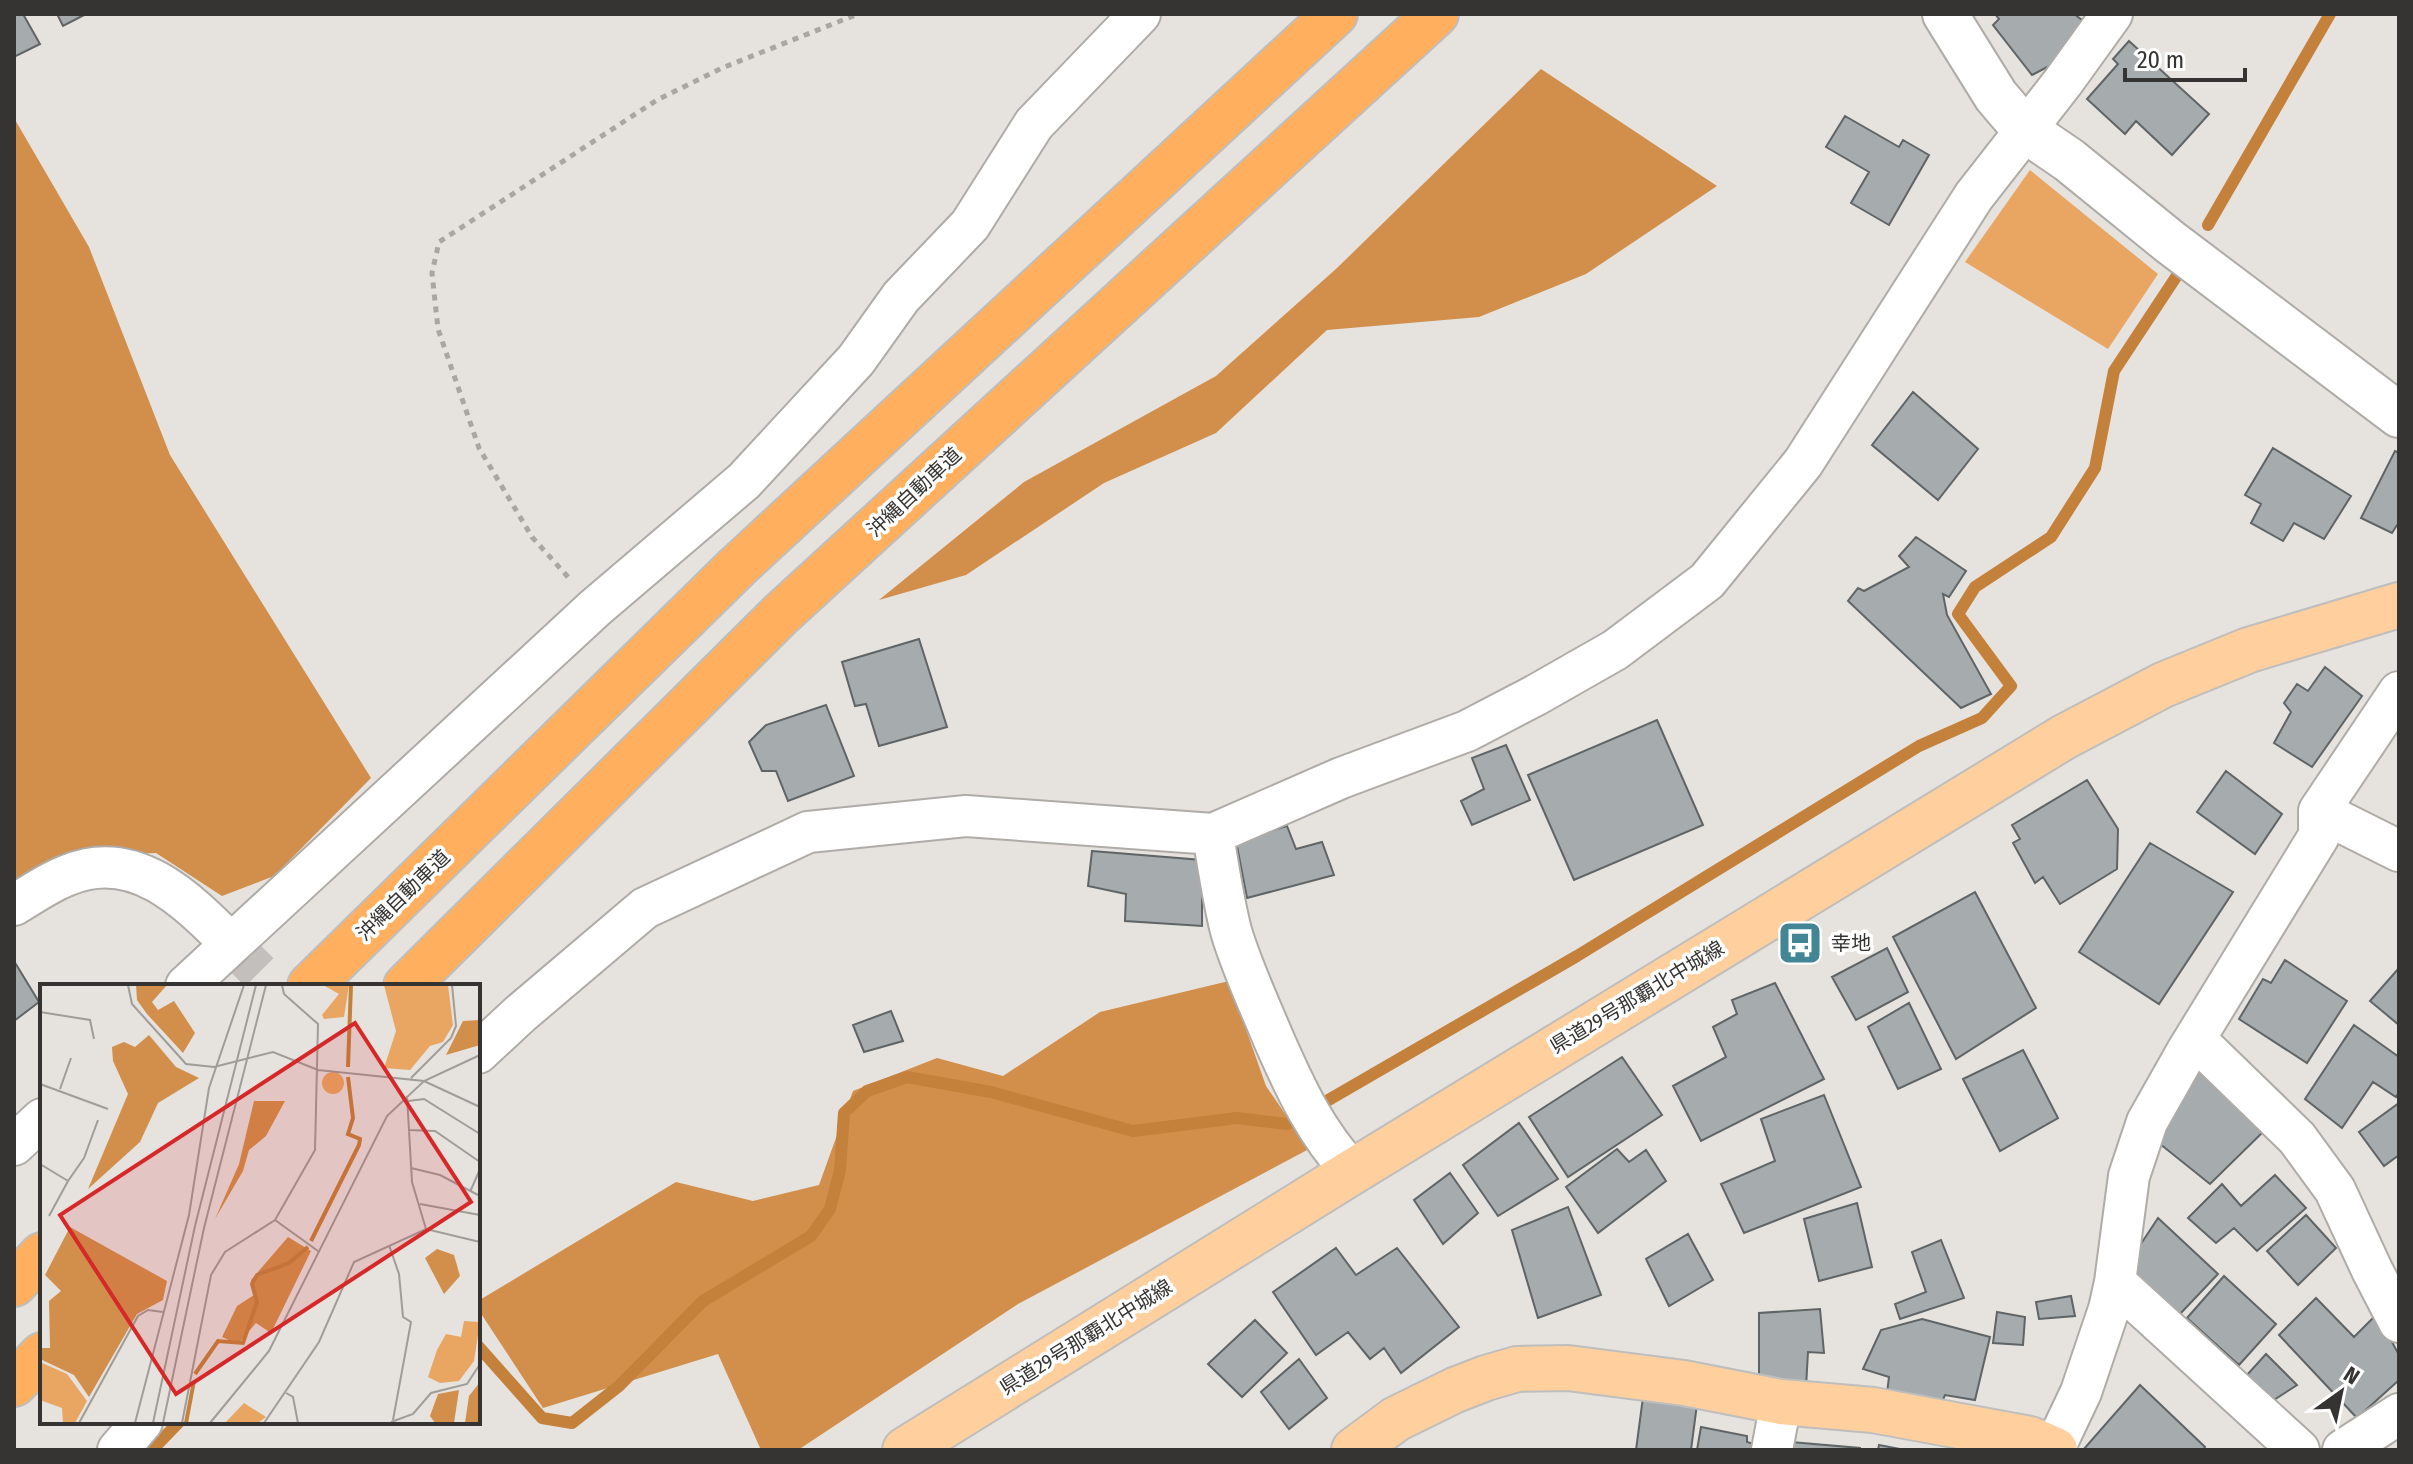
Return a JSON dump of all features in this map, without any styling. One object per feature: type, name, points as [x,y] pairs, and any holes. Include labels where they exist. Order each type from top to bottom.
[{"type":"highway","name":"沖縄自動車道","points":[[312,984],[737,567],[1335,14]]},
{"type":"highway","name":"沖縄自動車道","points":[[408,984],[781,614],[1436,14]]},
{"type":"highway","points":[[14,1284],[40,1257]]},
{"type":"highway","points":[[14,1384],[40,1357]]},
{"type":"main road","name":"県道29号那覇北中城線","points":[[905,1450],[1352,1172],[2064,737],[2163,685],[2249,650],[2399,605]]},
{"type":"main road","points":[[1354,1450],[1396,1419],[1486,1378],[1517,1369],[1568,1368],[1684,1383],[1781,1402],[1873,1410],[2030,1439],[2055,1450]]},
{"type":"street","points":[[188,984],[595,608],[744,481],[856,360],[901,297],[970,225],[1034,124],[1140,14]]},
{"type":"street","points":[[1945,14],[1996,96],[2025,130],[2069,160],[2170,242],[2399,415]]},
{"type":"street","points":[[480,1051],[645,908],[808,832],[966,816],[1213,834],[1341,778],[1467,731],[1615,650],[1707,581],[1803,463],[1974,196],[2112,14]]},
{"type":"street","points":[[2055,1450],[2081,1392],[2109,1309],[2129,1176],[2147,1122],[2319,836],[2319,811],[2399,692]]},
{"type":"street","points":[[2319,811],[2399,851]]},
{"type":"street","points":[[1213,834],[1232,933],[1253,989],[1308,1113],[1332,1150],[1352,1172]]},
{"type":"street","points":[[14,905],[68,874],[107,865],[147,875],[192,905],[231,944]]},
{"type":"street","points":[[2195,1039],[2297,1138],[2335,1190],[2399,1322]]},
{"type":"street","points":[[14,1145],[40,1121]]},
{"type":"street","points":[[2115,1282],[2299,1450]]},
{"type":"street","points":[[1772,1450],[1781,1402]]},
{"type":"street","points":[[2343,1450],[2399,1414]]},
{"type":"street","points":[[118,1450],[140,1424]]},
{"type":"path","points":[[595,608],[532,537],[479,448],[438,329],[432,273],[439,242],[657,100],[722,68],[858,14]]},
{"type":"shaded area","points":[[1541,69],[1717,186],[1586,274],[1479,317],[1327,330],[1216,433],[1104,483],[966,575],[879,600],[1024,482],[1216,376],[1337,268]]},
{"type":"shaded area","points":[[14,118],[89,247],[170,455],[371,778],[274,876],[222,896],[156,853],[71,856],[14,886]]},
{"type":"shaded area","points":[[2030,170],[2158,274],[2108,349],[1965,262]]},
{"type":"shaded area","points":[[1229,981],[1266,1086],[1309,1149],[1018,1304],[798,1450],[761,1450],[718,1354],[543,1408],[480,1312],[480,1300],[676,1182],[753,1201],[819,1185],[853,1091],[937,1058],[1003,1076],[1100,1012]]},
{"type":"building","points":[[14,14],[23,14],[40,44],[14,57]]},
{"type":"building","points":[[57,14],[86,14],[63,26]]},
{"type":"building","points":[[1995,14],[2074,14],[2086,23],[2055,63],[2032,75],[1993,25],[1999,19]]},
{"type":"building","points":[[2129,41],[2209,114],[2172,155],[2136,121],[2125,134],[2087,99],[2118,64],[2113,59]]},
{"type":"building","points":[[1845,116],[1899,147],[1903,140],[1929,155],[1889,225],[1851,203],[1869,172],[1826,147]]},
{"type":"building","points":[[1913,392],[1978,449],[1938,500],[1872,445]]},
{"type":"building","points":[[2273,448],[2351,496],[2324,539],[2294,523],[2283,541],[2251,523],[2261,504],[2245,495]]},
{"type":"building","points":[[2395,451],[2399,453],[2399,522],[2392,533],[2361,518]]},
{"type":"building","points":[[1916,537],[1966,571],[1949,597],[1943,594],[1947,615],[1991,694],[1961,708],[1848,601],[1858,588],[1864,591],[1909,567],[1899,556]]},
{"type":"building","points":[[919,639],[947,727],[879,746],[866,704],[855,706],[842,662]]},
{"type":"building","points":[[2325,667],[2362,696],[2312,767],[2274,743],[2291,712],[2284,703],[2297,684],[2308,691]]},
{"type":"building","points":[[826,705],[854,776],[788,801],[776,771],[762,771],[749,742],[766,725]]},
{"type":"building","points":[[1657,720],[1703,825],[1574,880],[1528,775]]},
{"type":"building","points":[[1506,745],[1530,800],[1472,825],[1461,801],[1484,789],[1472,758]]},
{"type":"building","points":[[2226,771],[2282,814],[2255,854],[2197,812]]},
{"type":"building","points":[[2087,780],[2118,829],[2117,869],[2060,904],[2043,877],[2035,883],[2013,843],[2020,839],[2012,825]]},
{"type":"building","points":[[1287,826],[1296,849],[1322,842],[1334,875],[1247,898],[1236,841]]},
{"type":"building","points":[[2150,843],[2233,892],[2159,1004],[2079,952]]},
{"type":"building","points":[[1092,851],[1202,860],[1202,926],[1125,921],[1126,894],[1088,886]]},
{"type":"building","points":[[1975,892],[2036,1008],[1956,1059],[1893,937]]},
{"type":"building","points":[[1887,948],[1908,992],[1856,1020],[1832,977]]},
{"type":"building","points":[[2285,960],[2347,1001],[2307,1063],[2239,1019],[2263,979],[2271,983]]},
{"type":"building","points":[[14,961],[39,1002],[14,1021]]},
{"type":"building","points":[[2399,968],[2399,1025],[2370,1001]]},
{"type":"building","points":[[1775,983],[1824,1079],[1701,1141],[1673,1086],[1726,1057],[1713,1027],[1737,1014],[1732,1000]]},
{"type":"building","points":[[1909,1003],[1941,1069],[1898,1089],[1868,1027]]},
{"type":"building","points":[[891,1011],[903,1041],[864,1052],[853,1025]]},
{"type":"building","points":[[2354,1025],[2399,1057],[2399,1092],[2396,1097],[2373,1082],[2342,1128],[2305,1099]]},
{"type":"building","points":[[2023,1050],[2058,1118],[2000,1151],[1963,1079]]},
{"type":"building","points":[[1622,1057],[1662,1115],[1568,1177],[1529,1117]]},
{"type":"building","points":[[2202,1068],[2267,1128],[2210,1184],[2160,1144],[2177,1094]]},
{"type":"building","points":[[1824,1095],[1861,1187],[1744,1233],[1721,1184],[1775,1161],[1761,1119]]},
{"type":"building","points":[[2399,1103],[2399,1155],[2384,1166],[2359,1132]]},
{"type":"building","points":[[1519,1123],[1558,1179],[1498,1216],[1463,1165]]},
{"type":"building","points":[[1617,1149],[1629,1162],[1646,1150],[1666,1181],[1598,1233],[1566,1187]]},
{"type":"building","points":[[1450,1173],[1478,1213],[1443,1244],[1414,1200]]},
{"type":"building","points":[[2275,1175],[2306,1208],[2257,1251],[2234,1228],[2216,1243],[2188,1218],[2222,1184],[2241,1206]]},
{"type":"building","points":[[1857,1203],[1872,1267],[1819,1281],[1804,1219]]},
{"type":"building","points":[[1568,1207],[1601,1295],[1538,1318],[1512,1230]]},
{"type":"building","points":[[2306,1215],[2336,1248],[2298,1285],[2267,1251]]},
{"type":"building","points":[[2158,1218],[2218,1274],[2179,1315],[2127,1265]]},
{"type":"building","points":[[1688,1234],[1713,1280],[1669,1306],[1646,1259]]},
{"type":"building","points":[[1941,1240],[1964,1298],[1900,1319],[1895,1304],[1926,1292],[1912,1252]]},
{"type":"building","points":[[1336,1248],[1356,1275],[1397,1248],[1459,1327],[1401,1373],[1384,1348],[1370,1359],[1348,1332],[1316,1355],[1273,1292]]},
{"type":"building","points":[[2224,1276],[2276,1324],[2239,1365],[2187,1318]]},
{"type":"building","points":[[2071,1296],[2075,1316],[2039,1319],[2036,1302]]},
{"type":"building","points":[[2316,1298],[2354,1337],[2377,1314],[2399,1355],[2399,1380],[2357,1418],[2279,1335]]},
{"type":"building","points":[[1820,1309],[1824,1353],[1808,1352],[1806,1387],[1759,1376],[1759,1313]]},
{"type":"building","points":[[1997,1312],[2025,1317],[2023,1345],[1993,1343]]},
{"type":"building","points":[[1922,1319],[1990,1337],[1975,1400],[1945,1395],[1941,1404],[1887,1393],[1889,1377],[1863,1369],[1881,1330]]},
{"type":"building","points":[[1255,1320],[1287,1353],[1242,1397],[1208,1364]]},
{"type":"building","points":[[2266,1354],[2297,1385],[2260,1409],[2237,1386]]},
{"type":"building","points":[[1299,1359],[1327,1398],[1289,1429],[1261,1392]]},
{"type":"building","points":[[2140,1385],[2205,1447],[2203,1450],[2083,1450]]},
{"type":"building","points":[[1643,1397],[1697,1404],[1691,1450],[1636,1450]]},
{"type":"building","points":[[1701,1427],[1747,1436],[1747,1442],[1765,1447],[1764,1450],[1697,1450]]},
{"type":"building","points":[[1791,1442],[1860,1448],[1860,1450],[1789,1450]]},
{"type":"building","points":[[1879,1445],[1905,1450],[1878,1450]]},
{"type":"waterway","points":[[2208,225],[2330,14]]},
{"type":"waterway","points":[[480,1348],[542,1418],[572,1423],[619,1386],[703,1301],[811,1236],[830,1209],[840,1170],[844,1113],[867,1091],[907,1077],[991,1092],[1133,1131],[1237,1118],[1287,1124],[1577,956],[1919,746],[1982,718],[2011,686],[1958,614],[1975,587],[2051,537],[2095,468],[2114,371],[2176,277]]},
{"type":"waterway","points":[[152,1450],[177,1424]]},
{"type":"tunnel","points":[[231,944],[271,984]]},
{"type":"place","name":"幸地","points":[[1800,943]]}]
